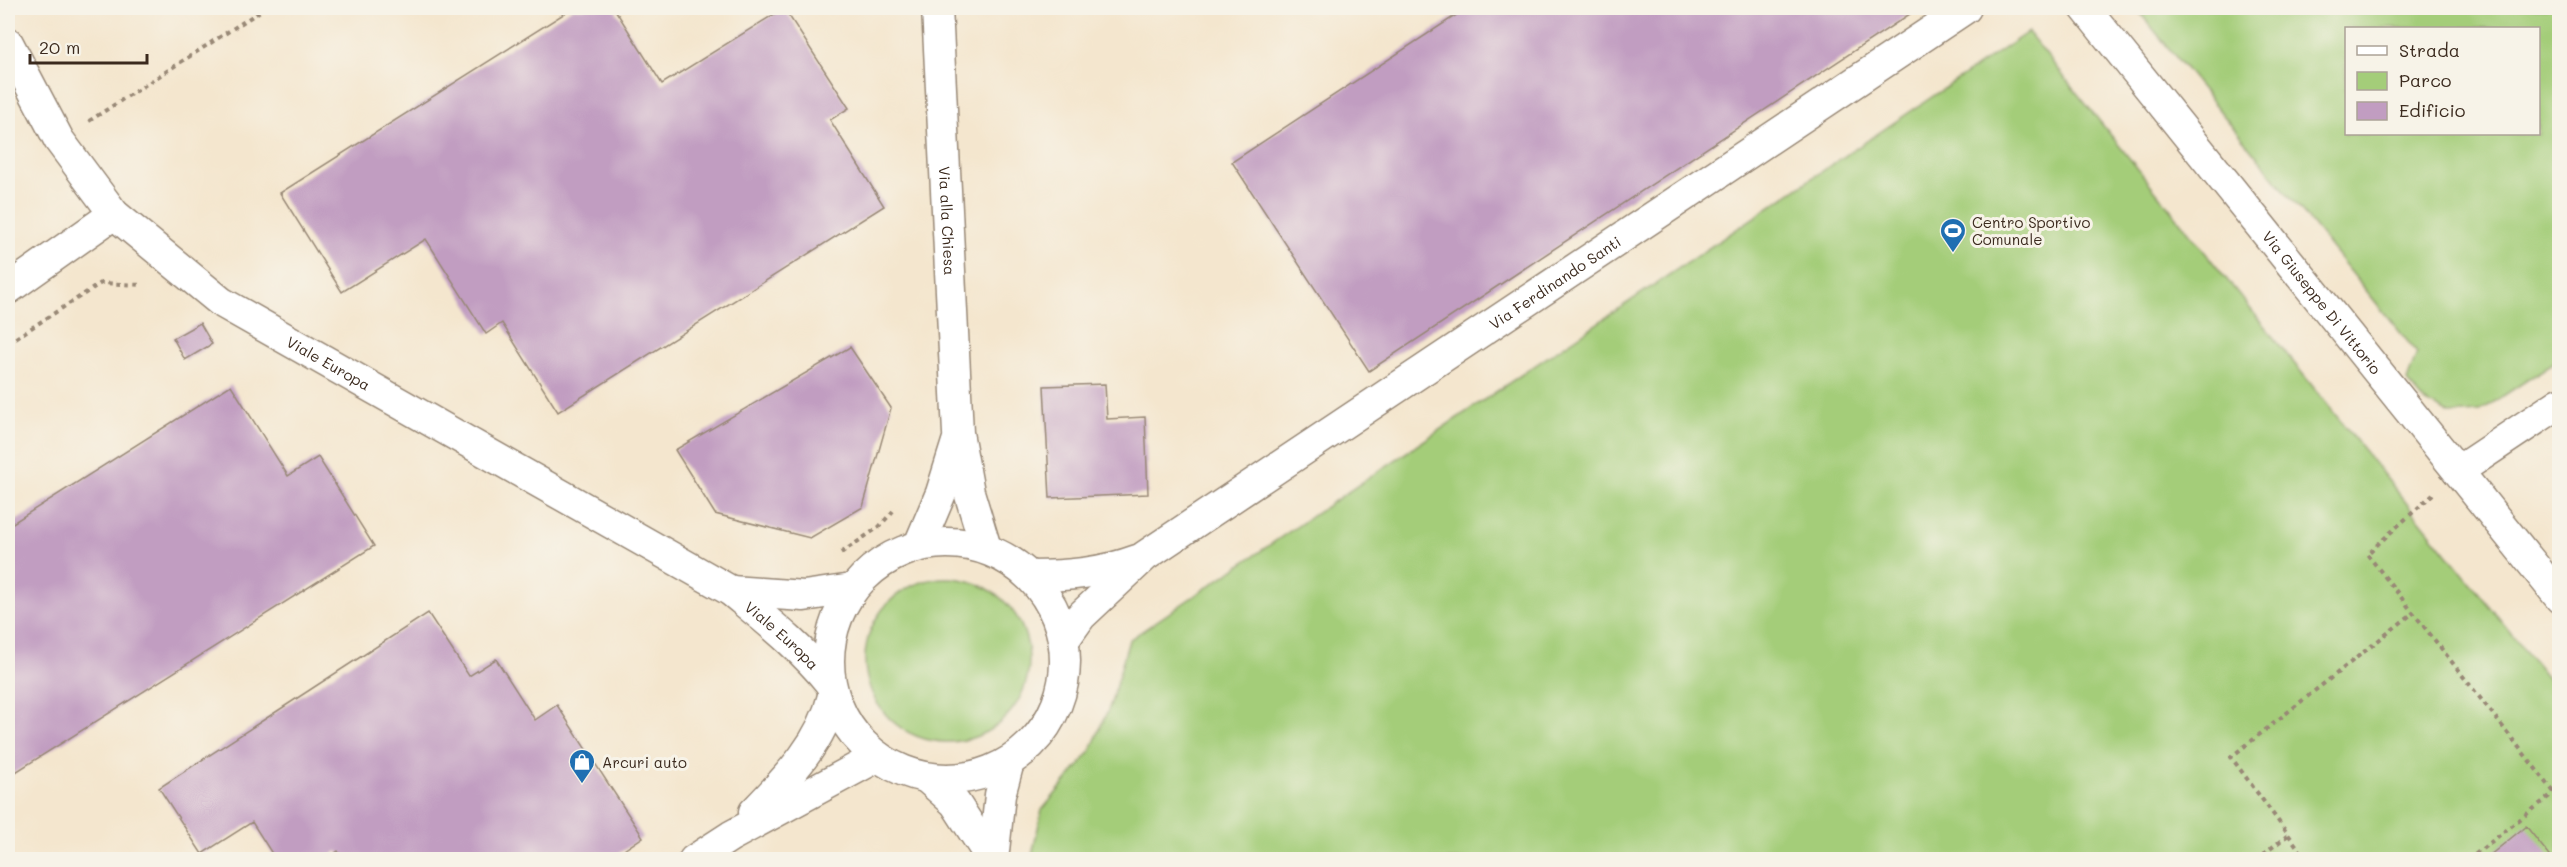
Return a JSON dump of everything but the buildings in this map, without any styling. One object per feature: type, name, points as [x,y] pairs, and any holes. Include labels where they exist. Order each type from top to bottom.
[{"type":"street","name":"Via alla Chiesa","points":[[937,8],[958,433],[969,492],[986,548]]},
{"type":"street","name":"Via Ferdinando Santi","points":[[1064,640],[1081,616],[1145,556],[1966,8]]},
{"type":"street","name":"Via Giuseppe Di Vittorio","points":[[2085,8],[2559,598]]},
{"type":"street","name":"Viale Europa","points":[[8,43],[59,140],[114,214],[221,302],[731,591],[812,660],[832,690]]},
{"type":"street","points":[[8,289],[114,214]]},
{"type":"street","points":[[2458,471],[2559,403]]},
{"type":"street","name":"Via alla Chiesa","points":[[919,545],[951,466],[958,433]]},
{"type":"street","points":[[731,836],[786,779],[820,734],[828,718],[832,690],[828,650],[835,618],[852,589],[881,561],[919,545],[952,542],[986,548],[1010,560],[1030,576],[1052,605],[1064,640],[1065,676],[1055,710],[1036,740],[1009,762],[983,774],[956,779],[928,779],[901,771],[877,757],[858,740],[843,720],[832,690]]},
{"type":"street","name":"Via Ferdinando Santi","points":[[1030,576],[1095,572],[1115,568],[1145,556]]},
{"type":"street","name":"Viale Europa","points":[[731,591],[804,596],[852,589]]},
{"type":"street","points":[[694,860],[731,836],[877,757]]},
{"type":"street","points":[[993,860],[1000,795],[1009,762]]},
{"type":"street","points":[[928,779],[955,803],[993,860]]},
{"type":"path","points":[[59,140],[265,8]]},
{"type":"path","points":[[2458,471],[2367,554],[2554,792]]},
{"type":"path","points":[[2307,860],[2231,757],[2413,613]]},
{"type":"path","points":[[2468,860],[2559,788]]},
{"type":"path","points":[[2256,860],[2288,835]]},
{"type":"green space","points":[[2136,8],[2559,8],[2559,359],[2479,412],[2449,414],[2425,402],[2407,381],[2417,353]]},
{"type":"green space","name":"Centro Sportivo Comunale","points":[[2028,32],[2559,693],[2559,859],[1034,860],[1032,855],[1042,810],[1090,752],[1111,703],[1129,640]]},
{"type":"green space","points":[[947,578],[978,585],[1005,602],[1022,629],[1029,660],[1022,691],[1005,718],[978,735],[947,742],[916,735],[889,718],[872,691],[865,660],[872,629],[889,602],[916,585]]},
{"type":"place","name":"Centro Sportivo Comunale","points":[[1953,254]]},
{"type":"place","name":"Arcuri auto","points":[[582,785]]}]
